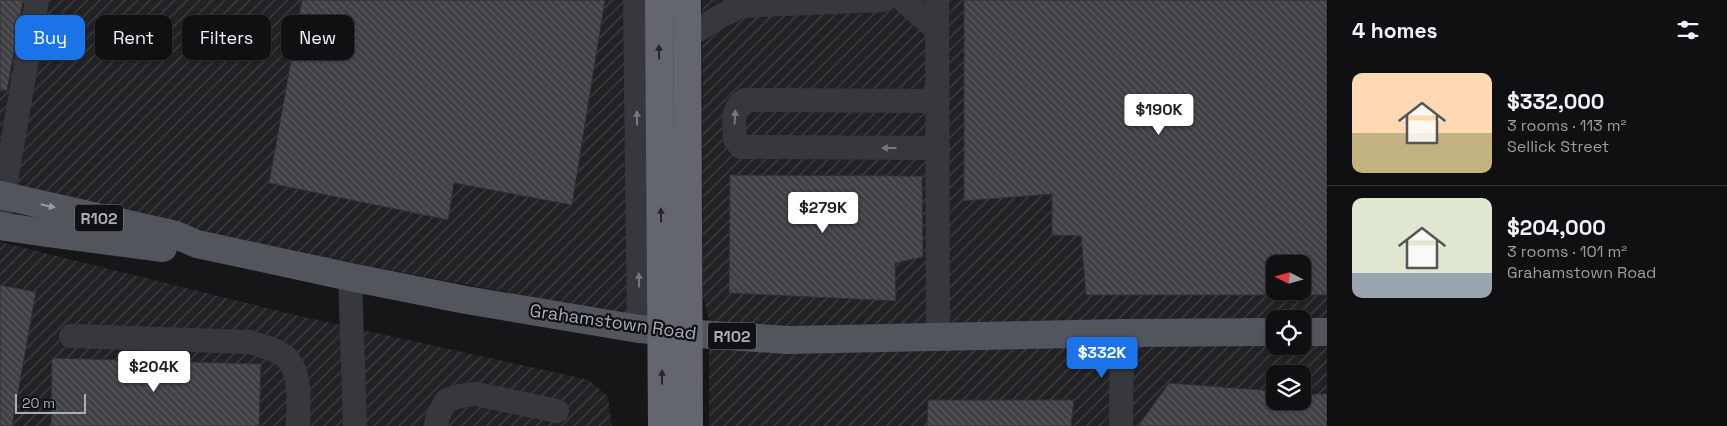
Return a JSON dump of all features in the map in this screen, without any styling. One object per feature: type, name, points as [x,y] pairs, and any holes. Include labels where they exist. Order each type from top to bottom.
[{"type":"highway","points":[[659,0],[662,426]]},
{"type":"highway","points":[[687,0],[689,426]]},
{"type":"main road","name":"Grahamstown Road","points":[[2,202],[176,235],[197,244],[350,277],[466,300],[639,329],[788,340],[1266,332]]},
{"type":"main road","name":"Grahamstown Road","points":[[0,226],[175,249],[197,244]]},
{"type":"main road","points":[[1311,332],[1327,332]]},
{"type":"street","points":[[2,202],[37,0]]},
{"type":"street","points":[[635,0],[639,329]]},
{"type":"street","points":[[698,0],[698,334]]},
{"type":"street","points":[[697,31],[741,6],[883,0]]},
{"type":"street","points":[[903,0],[937,30]]},
{"type":"street","points":[[937,0],[938,337]]},
{"type":"street","points":[[938,100],[745,100],[738,105],[735,111],[735,140],[741,147],[938,148]]},
{"type":"street","points":[[350,277],[355,426]]},
{"type":"street","points":[[1121,426],[1122,333]]},
{"type":"street","points":[[71,336],[250,342],[272,348],[285,356],[295,372],[298,426]]},
{"type":"street","points":[[436,426],[438,415],[447,400],[476,394],[557,411]]},
{"type":"shaded area","points":[[0,0],[624,0],[628,315],[0,197]]},
{"type":"shaded area","points":[[702,0],[1327,0],[1327,426],[709,426],[709,320],[703,297]]},
{"type":"shaded area","points":[[0,242],[300,316],[589,380],[608,397],[612,426],[0,426]]},
{"type":"building","points":[[0,0],[23,0],[20,15],[15,15],[15,46],[7,91],[0,90]]},
{"type":"building","points":[[302,0],[605,0],[572,205],[454,183],[448,220],[269,183],[291,60],[354,60],[354,15],[299,15]]},
{"type":"building","points":[[964,0],[1327,0],[1327,295],[1311,295],[1311,255],[1266,255],[1266,295],[1086,295],[1081,236],[1052,235],[1052,194],[964,201]]},
{"type":"building","points":[[730,175],[922,176],[923,257],[895,263],[896,301],[729,293]]},
{"type":"building","points":[[0,285],[36,292],[12,426],[0,426]]},
{"type":"building","points":[[52,358],[261,364],[259,426],[51,426]]},
{"type":"building","points":[[1169,383],[1266,390],[1266,410],[1311,410],[1311,394],[1327,394],[1327,426],[1138,426]]},
{"type":"building","points":[[928,400],[1074,400],[1071,426],[927,426]]}]
